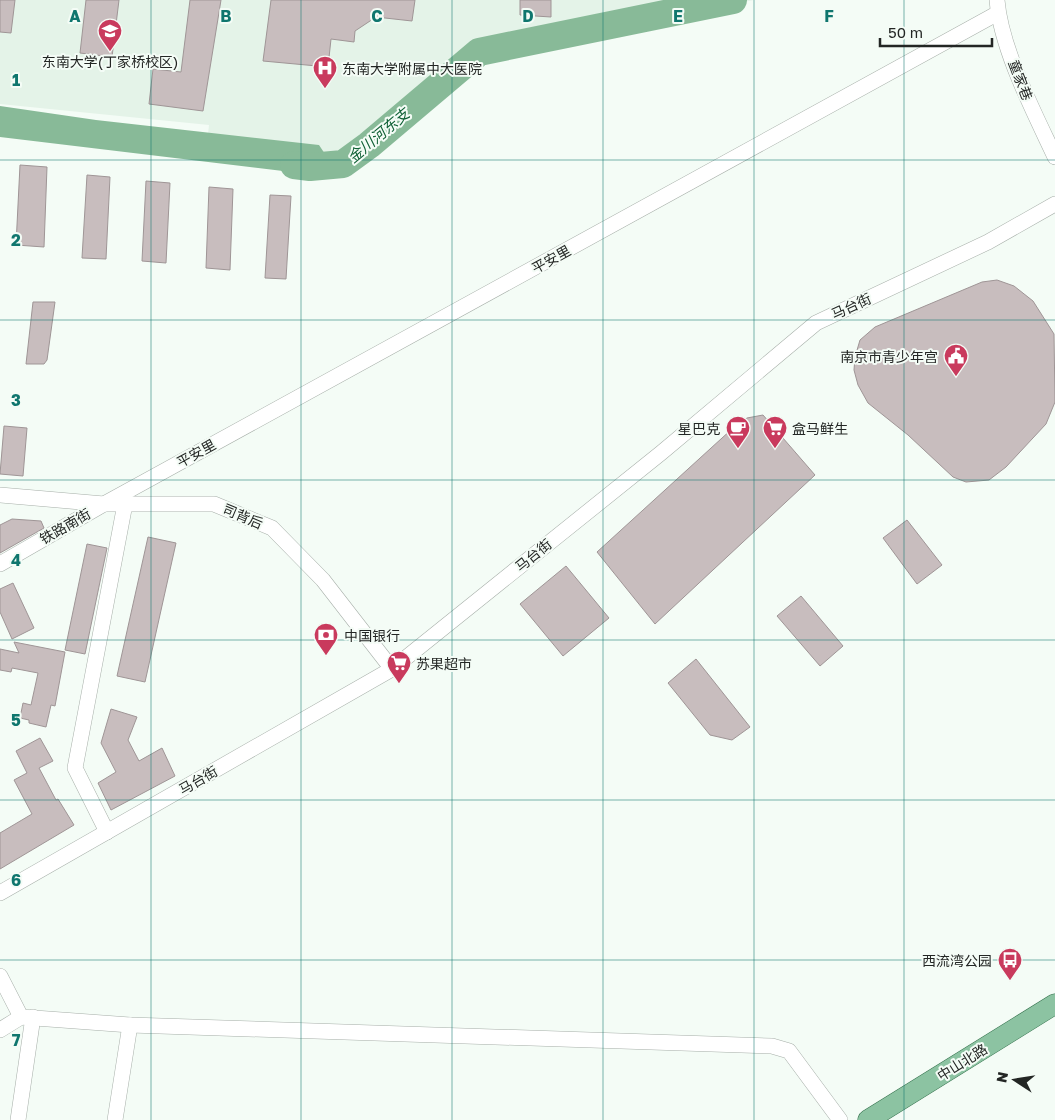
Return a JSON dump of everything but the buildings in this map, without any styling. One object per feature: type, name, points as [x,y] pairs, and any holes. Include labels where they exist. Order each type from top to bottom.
[{"type":"main road","name":"中山北路","points":[[868,1120],[1055,1004]]},
{"type":"main road","name":"中山北路","points":[[890,1120],[1055,1017]]},
{"type":"street","name":"童家巷","points":[[998,7],[1021,84],[1055,157]]},
{"type":"street","name":"平安里","points":[[104,504],[998,7]]},
{"type":"street","name":"马台街","points":[[0,893],[392,669],[661,453],[816,323],[988,242],[1055,204]]},
{"type":"street","name":"司背后","points":[[0,496],[104,504],[214,504],[272,528],[323,580],[392,669]]},
{"type":"street","name":"铁路南街","points":[[0,564],[104,504]]},
{"type":"street","points":[[107,832],[74,768],[125,504]]},
{"type":"street","points":[[0,976],[27,1017],[18,1120]]},
{"type":"street","points":[[0,1030],[27,1017],[130,1025],[772,1046],[789,1051],[840,1120]]},
{"type":"street","points":[[115,1120],[130,1025]]},
{"type":"shaded area","name":"东南大学附属中大医院","points":[[0,0],[754,0],[479,52],[369,145],[343,164],[310,167],[206,153],[209,125],[0,104]]},
{"type":"shaded area","points":[[0,106],[96,120],[319,145],[341,178],[0,137]]},
{"type":"waterway","name":"金川河东支","points":[[294,165],[310,167],[343,164],[369,145],[479,52],[733,0]]},
{"type":"place","name":"东南大学(丁家桥校区)","points":[[110,52]]},
{"type":"place","name":"东南大学附属中大医院","points":[[325,89]]},
{"type":"place","name":"南京市青少年宫","points":[[956,377]]},
{"type":"place","name":"星巴克","points":[[738,449]]},
{"type":"place","name":"盒马鲜生","points":[[775,449]]},
{"type":"place","name":"中国银行","points":[[326,656]]},
{"type":"place","name":"苏果超市","points":[[399,684]]},
{"type":"place","name":"西流湾公园","points":[[1010,981]]}]
